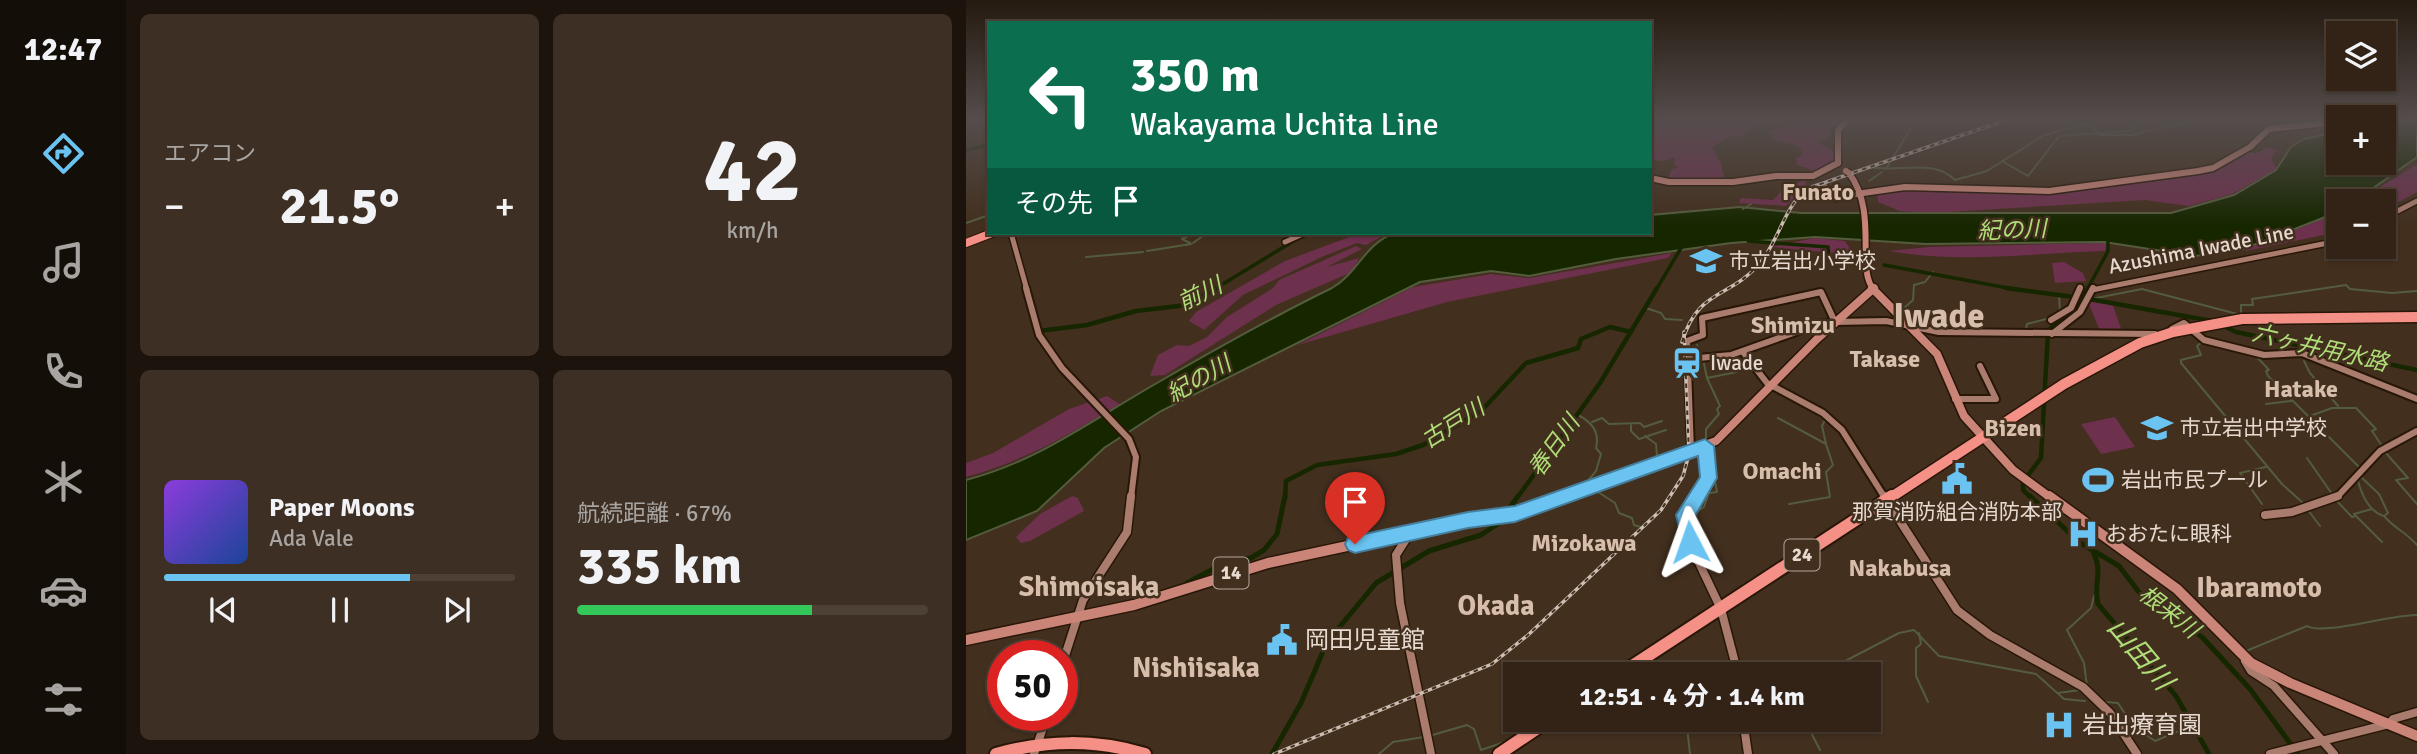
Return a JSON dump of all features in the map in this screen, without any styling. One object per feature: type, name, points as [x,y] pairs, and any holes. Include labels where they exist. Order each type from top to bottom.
[{"type":"highway","points":[[966,243],[987,235]]},
{"type":"highway","name":"24","points":[[1646,662],[1888,502],[2118,355],[2190,329],[2263,320],[2417,318]]},
{"type":"highway","name":"24","points":[[1639,662],[1721,611]]},
{"type":"highway","points":[[1499,754],[1532,732]]},
{"type":"highway","points":[[1506,754],[1539,732]]},
{"type":"highway","points":[[996,754],[1100,743],[1145,754]]},
{"type":"highway","points":[[1013,754],[1074,746],[1125,754]]},
{"type":"main road","points":[[1838,155],[1838,163]]},
{"type":"main road","points":[[1823,184],[1836,199],[1886,186],[1919,185],[2032,192],[2199,172],[2213,168],[2235,155]]},
{"type":"main road","points":[[1838,163],[1849,172],[1865,193],[1867,281],[1940,358],[1956,399],[1985,439],[2026,479],[2177,589],[2247,658],[2274,676],[2417,734]]},
{"type":"main road","points":[[1652,178],[1669,182],[1700,180],[1728,183],[1776,176],[1809,176],[1838,163]]},
{"type":"main road","points":[[2396,212],[2417,201]]},
{"type":"main road","points":[[1012,235],[1036,331],[1046,348],[1073,380],[1129,439],[1136,457],[1127,532],[1083,600],[1071,640]]},
{"type":"main road","points":[[1285,242],[1301,235]]},
{"type":"main road","name":"Azushima Iwade Line","points":[[2049,334],[2080,312],[2093,287],[2147,280],[2326,243]]},
{"type":"main road","points":[[2051,320],[2071,308],[2080,287]]},
{"type":"main road","points":[[1873,289],[1905,324],[1922,332],[2152,335],[2178,327],[2182,323],[2204,340],[2255,352],[2310,356],[2417,399]]},
{"type":"main road","name":"14","points":[[966,640],[1134,605],[1267,563],[1411,532],[1510,515],[1691,452],[1716,440],[1835,322],[1873,289]]},
{"type":"main road","points":[[1691,452],[1687,341],[1704,334],[1702,318],[1821,292],[1835,322]]},
{"type":"main road","points":[[1688,359],[1723,357],[1743,352],[1819,324],[1905,324]]},
{"type":"main road","points":[[1922,332],[1943,358],[1956,399]]},
{"type":"main road","points":[[1743,352],[1771,385],[1823,413],[1837,424],[1957,610],[1975,625],[2089,692],[2111,713],[2137,754]]},
{"type":"main road","points":[[1956,399],[1996,399],[1980,366]]},
{"type":"main road","points":[[2265,515],[2291,512],[2338,496],[2379,452],[2417,431]]},
{"type":"main road","points":[[1705,446],[1709,478],[1688,508],[1685,521],[1692,548],[1721,611],[1735,662]]},
{"type":"main road","points":[[1411,532],[1397,551],[1396,560],[1403,625],[1431,754]]},
{"type":"main road","points":[[2247,658],[2251,671],[2274,686],[2334,754]]},
{"type":"main road","points":[[2270,754],[2390,723],[2417,712]]},
{"type":"main road","points":[[1036,749],[1042,731]]},
{"type":"main road","points":[[1745,732],[1748,754]]},
{"type":"shaded area","points":[[1652,155],[1716,155],[1724,176],[1719,180],[1668,178],[1672,169],[1678,168],[1674,163],[1675,157],[1664,161],[1652,160]]},
{"type":"shaded area","points":[[1837,155],[1838,160],[1811,175],[1810,169],[1797,165],[1796,158]]},
{"type":"shaded area","points":[[2245,155],[2273,155],[2271,159],[2277,169],[2232,194],[2189,206],[2145,200],[1931,213],[1900,211],[1878,202],[1877,191],[1943,188],[2024,195],[2211,172]]},
{"type":"shaded area","points":[[2417,164],[2417,192],[2396,203],[2396,189],[2377,189]]},
{"type":"shaded area","points":[[1805,180],[1806,185],[1786,206],[1739,203],[1741,198],[1773,200],[1785,187]]},
{"type":"shaded area","points":[[2326,218],[2326,234],[2246,251],[2245,249]]},
{"type":"shaded area","points":[[1355,235],[1384,235],[1366,245],[1357,243],[1324,256],[1243,295],[1204,330],[1189,321],[1196,312],[1285,261]]},
{"type":"shaded area","points":[[1815,238],[1845,241],[1854,255],[1771,247]]},
{"type":"shaded area","points":[[2107,243],[2105,251],[1997,257],[1943,257],[1889,251],[1929,247]]},
{"type":"shaded area","points":[[1356,246],[1362,249],[1327,267],[1359,258],[1352,272],[1276,305],[1165,375],[1150,376],[1158,355],[1177,345],[1189,346],[1207,337],[1227,317],[1273,288],[1279,280]]},
{"type":"shaded area","points":[[1672,253],[1668,258],[1447,302],[1298,345],[1413,287],[1491,274],[1529,278]]},
{"type":"shaded area","points":[[2064,262],[2083,273],[2086,281],[2055,283],[2052,263]]},
{"type":"shaded area","points":[[2091,300],[2112,303],[2123,334],[2101,334],[2089,304]]},
{"type":"shaded area","points":[[1107,396],[1120,404],[1027,455],[966,477],[966,463],[993,453],[1069,409]]},
{"type":"shaded area","points":[[2115,417],[2135,447],[2101,454],[2081,424]]},
{"type":"shaded area","points":[[1072,496],[1078,498],[1084,511],[1030,541],[1021,543],[1016,537],[1040,514]]},
{"type":"water","name":"紀の川","points":[[2286,155],[2326,155],[2326,175],[2392,175],[2372,189],[2326,189],[2326,217],[2243,249],[2195,256],[2104,242],[1925,244],[1815,237],[1731,243],[1616,259],[1529,276],[1491,271],[1420,282],[1161,411],[1104,448],[1037,511],[966,540],[966,480],[1041,451],[1222,346],[1332,288],[1349,274],[1376,244],[1391,235],[1652,235],[1652,215],[1740,207],[1801,213],[2171,213],[2234,195],[2276,170]]},
{"type":"water","points":[[2396,155],[2417,157],[2396,172]]},
{"type":"waterway","points":[[1887,168],[1894,155]]},
{"type":"waterway","points":[[2002,161],[2012,155]]},
{"type":"waterway","points":[[2002,161],[2028,176],[2044,155]]},
{"type":"waterway","points":[[1887,168],[1926,168],[1946,173],[1955,180],[1987,171],[2002,161]]},
{"type":"waterway","points":[[1870,167],[1887,168]]},
{"type":"waterway","points":[[1869,181],[1882,172]]},
{"type":"waterway","points":[[1846,194],[1856,189]]},
{"type":"waterway","points":[[1743,209],[1751,204]]},
{"type":"waterway","points":[[966,223],[987,216]]},
{"type":"waterway","points":[[1190,243],[1182,239],[1191,235]]},
{"type":"waterway","points":[[1193,243],[1204,235]]},
{"type":"waterway","name":"根来川","points":[[2087,290],[2108,251],[2108,237]]},
{"type":"waterway","name":"前川","points":[[1213,290],[1297,239]]},
{"type":"waterway","name":"六ヶ井用水路","points":[[1748,241],[1828,247],[1829,260],[1841,261]]},
{"type":"waterway","points":[[1147,251],[1191,244]]},
{"type":"waterway","name":"春日川","points":[[1656,290],[1681,248]]},
{"type":"waterway","points":[[1086,257],[1143,252]]},
{"type":"waterway","name":"六ヶ井用水路","points":[[1884,265],[2014,289]]},
{"type":"waterway","points":[[1902,310],[1913,300],[1914,285],[1925,282],[1933,272]]},
{"type":"waterway","points":[[2091,299],[2142,289],[2241,315],[2241,305],[2253,305],[2252,299],[2346,285],[2350,289],[2392,293],[2417,291]]},
{"type":"waterway","name":"前川","points":[[1039,331],[1087,325],[1136,311],[1187,305],[1216,288]]},
{"type":"waterway","name":"春日川","points":[[1631,332],[1657,288]]},
{"type":"waterway","name":"六ヶ井用水路","points":[[2006,288],[2014,289]]},
{"type":"waterway","name":"根来川","points":[[2031,498],[2023,490],[2023,482],[2041,458],[2048,332],[2055,323],[2077,308],[2088,288]]},
{"type":"waterway","name":"六ヶ井用水路","points":[[2014,289],[2074,297]]},
{"type":"waterway","name":"六ヶ井用水路","points":[[2014,289],[2019,290]]},
{"type":"waterway","points":[[2059,295],[2060,312]]},
{"type":"waterway","name":"六ヶ井用水路","points":[[2089,299],[2212,321]]},
{"type":"waterway","points":[[1646,308],[1661,313],[1665,319],[1682,320]]},
{"type":"waterway","points":[[2026,329],[2027,324],[2050,318]]},
{"type":"waterway","name":"六ヶ井用水路","points":[[2224,326],[2236,332],[2417,370]]},
{"type":"waterway","name":"古戸川","points":[[1285,498],[1286,481],[1317,465],[1396,454],[1423,445],[1482,410],[1526,363],[1578,348],[1581,339],[1610,327],[1631,332]]},
{"type":"waterway","name":"春日川","points":[[1517,498],[1600,383],[1631,332]]},
{"type":"waterway","points":[[2202,342],[2197,346],[2201,355],[2181,360],[2181,363],[2282,484],[2303,503]]},
{"type":"waterway","points":[[1697,345],[1701,354]]},
{"type":"waterway","points":[[2255,355],[2269,370],[2266,371],[2268,376],[2360,468]]},
{"type":"waterway","points":[[1703,359],[1707,378]]},
{"type":"waterway","points":[[2304,361],[2310,373],[2338,406]]},
{"type":"waterway","points":[[1707,378],[1737,372]]},
{"type":"waterway","points":[[1706,441],[1706,429],[1719,414],[1717,409],[1720,406],[1707,378]]},
{"type":"waterway","points":[[2266,404],[2291,401]]},
{"type":"waterway","points":[[2310,416],[2332,408],[2356,408],[2376,429],[2372,431],[2382,446]]},
{"type":"waterway","points":[[1578,415],[1594,428],[1596,448],[1601,454],[1596,471],[1587,482],[1589,485]]},
{"type":"waterway","points":[[1592,422],[1602,418],[1609,424],[1640,423],[1644,427],[1662,421]]},
{"type":"waterway","points":[[1778,418],[1826,444]]},
{"type":"waterway","points":[[1825,420],[1822,426],[1826,444]]},
{"type":"waterway","points":[[1631,425],[1631,431],[1639,439],[1646,437]]},
{"type":"waterway","points":[[1646,437],[1666,430]]},
{"type":"waterway","points":[[1646,437],[1656,444],[1657,456]]},
{"type":"waterway","points":[[1789,504],[1830,497],[1826,472],[1833,465],[1826,444]]},
{"type":"waterway","points":[[1694,513],[1704,507],[1709,493],[1717,492],[1709,449]]},
{"type":"waterway","points":[[2385,452],[2408,478],[2396,480],[2417,504]]},
{"type":"waterway","points":[[2307,458],[2332,494]]},
{"type":"waterway","points":[[2262,504],[2240,473],[2266,467]]},
{"type":"waterway","points":[[2361,477],[2365,472]]},
{"type":"waterway","points":[[2361,477],[2379,494],[2388,513],[2384,516],[2417,545]]},
{"type":"waterway","points":[[2361,477],[2358,481],[2366,502],[2383,516]]},
{"type":"waterway","points":[[1595,490],[1615,503],[1619,513],[1632,518],[1634,525],[1641,527]]},
{"type":"waterway","name":"古戸川","points":[[1187,583],[1226,562],[1251,558],[1264,550],[1277,534],[1285,496]]},
{"type":"waterway","name":"春日川","points":[[1272,754],[1301,703],[1327,642],[1376,583],[1429,551],[1481,535],[1499,523],[1518,496]]},
{"type":"waterway","name":"根来川","points":[[2030,496],[2079,542],[2119,566],[2142,596],[2202,637],[2250,689],[2298,754]]},
{"type":"waterway","points":[[2335,499],[2352,517],[2356,516]]},
{"type":"waterway","points":[[2356,516],[2354,514],[2372,509]]},
{"type":"waterway","points":[[2308,510],[2320,526]]},
{"type":"waterway","points":[[2356,516],[2382,542]]},
{"type":"waterway","name":"山田川","points":[[2094,554],[2098,566],[2098,604],[2176,696],[2209,754]]},
{"type":"waterway","points":[[2087,686],[2084,663],[2067,630],[2091,608],[2094,596]]},
{"type":"waterway","points":[[2246,651],[2307,626],[2342,627],[2417,615]]},
{"type":"waterway","points":[[1843,662],[1899,633],[1914,630],[1919,636]]},
{"type":"waterway","points":[[1919,636],[1939,656],[2036,674],[2064,699],[2085,701]]},
{"type":"waterway","points":[[1919,636],[1921,644],[1916,648],[1916,676],[1928,702]]},
{"type":"waterway","points":[[2058,693],[2080,690]]},
{"type":"waterway","points":[[2106,702],[2118,703],[2133,726],[2155,741],[2186,728]]},
{"type":"waterway","points":[[1429,736],[1467,725],[1474,729],[1481,750],[1508,741]]},
{"type":"waterway","points":[[1688,732],[1690,754]]},
{"type":"waterway","points":[[1811,732],[1820,750]]},
{"type":"waterway","points":[[1379,754],[1393,742],[1424,737]]},
{"type":"railway","points":[[1684,337],[1697,312],[1706,303],[1749,275],[1760,263],[1792,206],[1806,189],[1904,155]]},
{"type":"railway","points":[[1684,332],[1684,337]]},
{"type":"railway","points":[[1274,754],[1492,664],[1528,635],[1661,510],[1683,476],[1689,454],[1684,337]]},
{"type":"railway","points":[[1682,342],[1684,337]]},
{"type":"place","name":"市立岩出小学校","points":[[1706,261]]},
{"type":"place","name":"Iwade","points":[[1687,363]]},
{"type":"place","name":"市立岩出中学校","points":[[2157,428]]},
{"type":"place","name":"那賀消防組合消防本部","points":[[1957,479]]},
{"type":"place","name":"岩出市民プール","points":[[2098,480]]},
{"type":"place","name":"おおたに眼科","points":[[2083,534]]},
{"type":"place","name":"岡田児童館","points":[[1282,640]]},
{"type":"place","name":"岩出療育園","points":[[2059,725]]},
{"type":"district","name":"Funato","points":[[1818,192]]},
{"type":"district","name":"Iwade","points":[[1939,315]]},
{"type":"district","name":"Shimizu","points":[[1793,325]]},
{"type":"district","name":"Takase","points":[[1885,359]]},
{"type":"district","name":"Hatake","points":[[2301,389]]},
{"type":"district","name":"Bizen","points":[[2013,428]]},
{"type":"district","name":"Omachi","points":[[1782,471]]},
{"type":"district","name":"Mizokawa","points":[[1584,543]]},
{"type":"district","name":"Nakabusa","points":[[1900,568]]},
{"type":"district","name":"Shimoisaka","points":[[1089,587]]},
{"type":"district","name":"Ibaramoto","points":[[2259,588]]},
{"type":"district","name":"Okada","points":[[1496,606]]},
{"type":"district","name":"Nishiisaka","points":[[1196,668]]},
{"type":"route","points":[[1355,544],[1484,517],[1515,514],[1705,446],[1709,478],[1685,515],[1690,542]]}]
